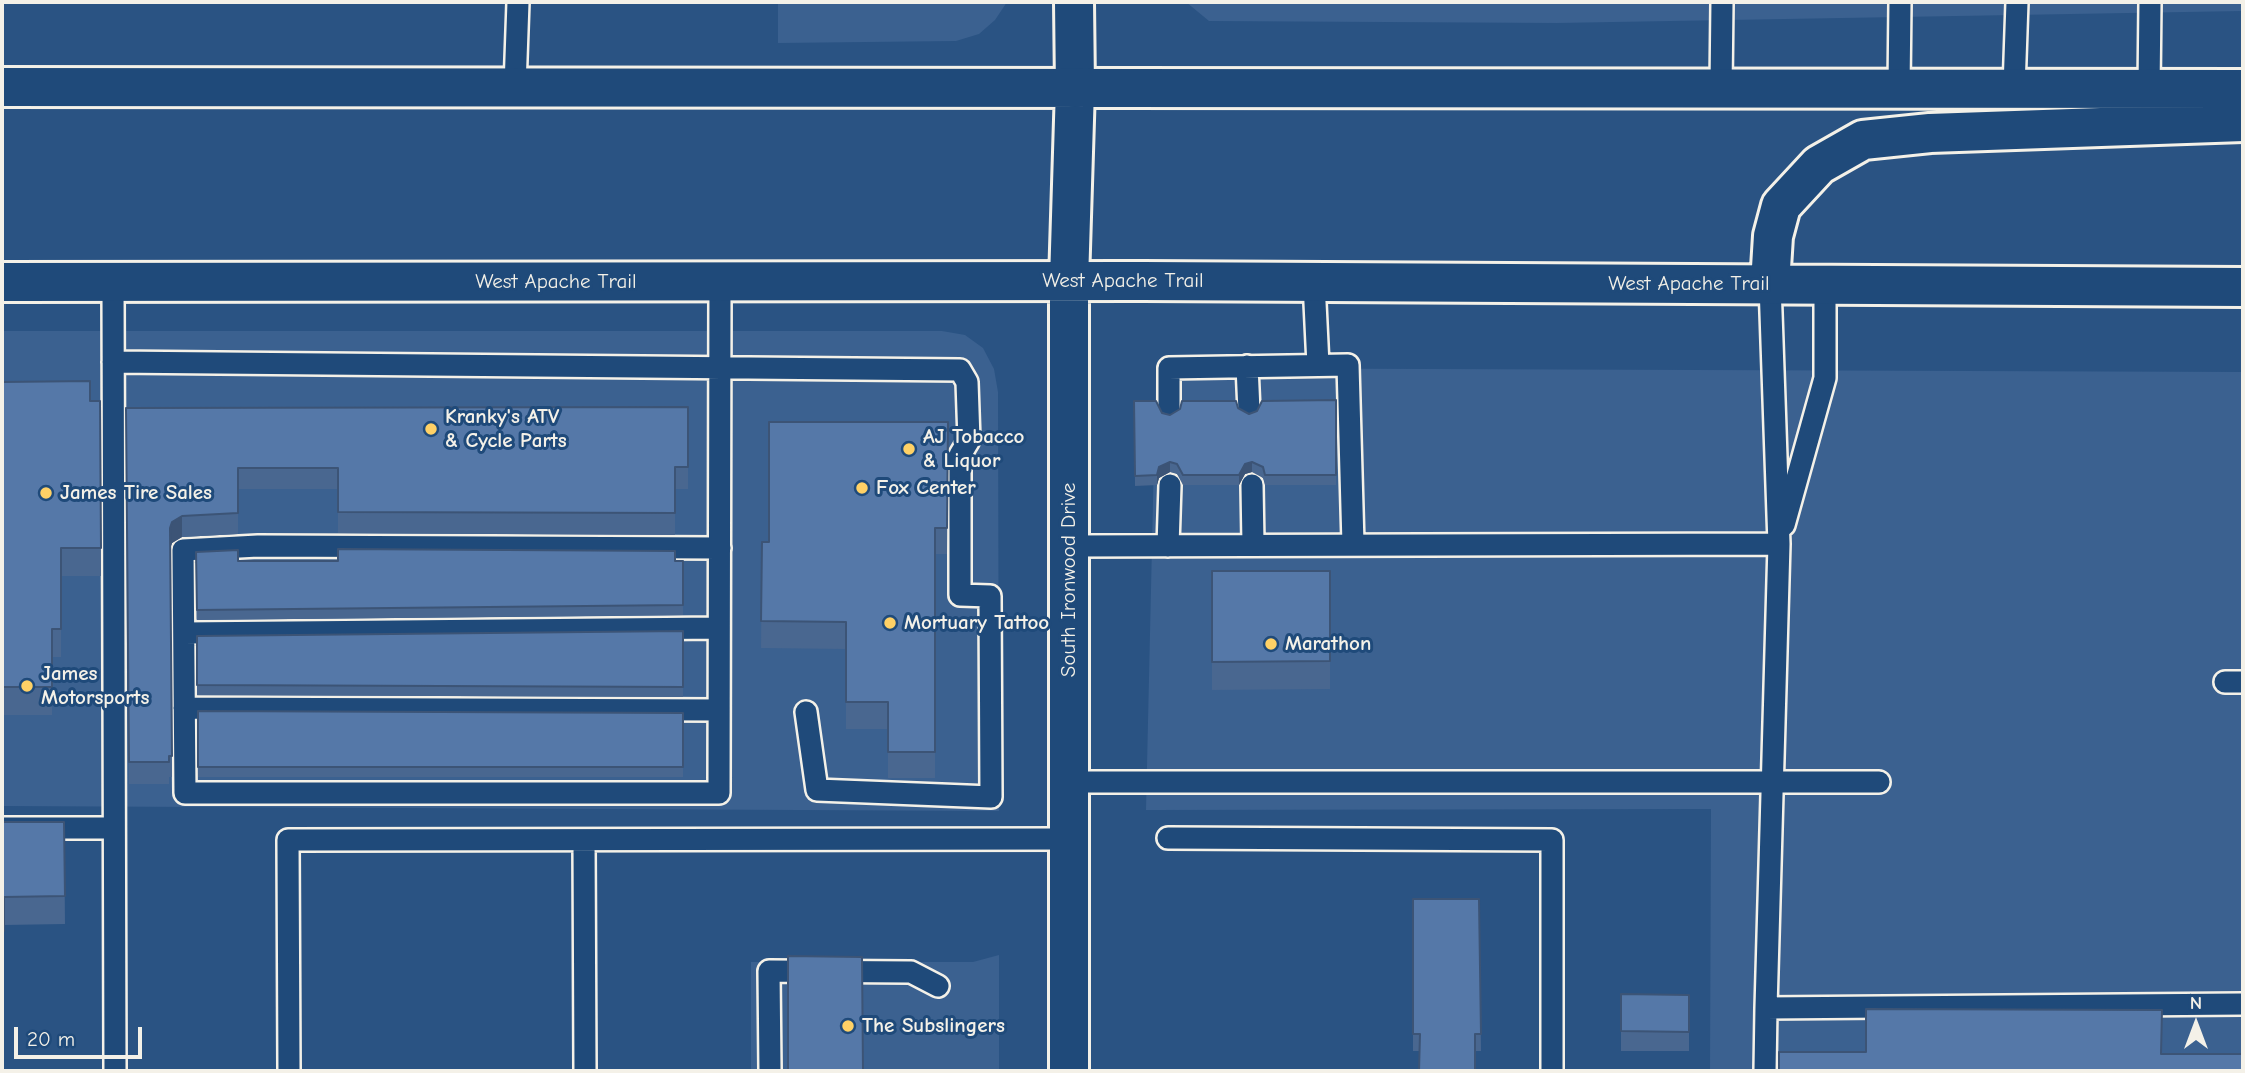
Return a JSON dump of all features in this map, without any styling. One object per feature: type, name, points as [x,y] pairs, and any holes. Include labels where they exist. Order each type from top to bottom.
[{"type":"main road","name":"South Ironwood Drive","points":[[1069,1071],[1069,281],[1075,88],[1074,2]]},
{"type":"main road","points":[[2,87],[2243,89]]},
{"type":"main road","points":[[1770,285],[1773,236],[1781,206],[1819,165],[1863,140],[1930,133],[2243,122]]},
{"type":"main road","name":"West Apache Trail","points":[[2,282],[1069,281],[2243,287]]},
{"type":"lane","points":[[515,88],[518,2]]},
{"type":"lane","points":[[1721,88],[1722,2]]},
{"type":"lane","points":[[1899,88],[1900,2]]},
{"type":"lane","points":[[2014,88],[2017,2]]},
{"type":"lane","points":[[2149,89],[2150,2],[2158,2]]},
{"type":"lane","points":[[720,281],[720,548],[719,793],[186,793],[183,550],[258,546],[720,548]]},
{"type":"lane","points":[[113,282],[115,1071]]},
{"type":"lane","points":[[1314,282],[1318,365]]},
{"type":"lane","points":[[1765,1071],[1779,544],[1770,285]]},
{"type":"lane","points":[[1779,544],[1825,378],[1825,285]]},
{"type":"lane","points":[[113,362],[960,370],[967,382],[969,440],[960,455],[960,595],[990,596],[991,797],[817,790],[806,712]]},
{"type":"lane","points":[[1169,412],[1169,368],[1348,365],[1353,544]]},
{"type":"lane","points":[[1247,366],[1249,411]]},
{"type":"lane","points":[[1168,546],[1170,485]]},
{"type":"lane","points":[[1252,485],[1253,544]]},
{"type":"lane","points":[[1069,546],[1779,544]]},
{"type":"lane","points":[[184,633],[719,628]]},
{"type":"lane","points":[[184,708],[719,710]]},
{"type":"lane","points":[[1069,782],[1879,782]]},
{"type":"lane","points":[[2,828],[114,828]]},
{"type":"lane","points":[[1168,838],[1552,840],[1552,1071]]},
{"type":"lane","points":[[289,1071],[288,840],[1069,839]]},
{"type":"lane","points":[[584,840],[585,1071]]},
{"type":"lane","points":[[770,1071],[769,971],[911,972],[938,986]]},
{"type":"lane","points":[[1766,1008],[2243,1004]]},
{"type":"shaded area","points":[[778,2],[1007,2],[995,20],[979,34],[956,41],[778,43]]},
{"type":"shaded area","points":[[1186,2],[2243,2],[2243,11],[1557,23],[1209,21]]},
{"type":"shaded area","points":[[2,331],[942,331],[965,335],[983,348],[994,369],[998,392],[999,811],[2,806]]},
{"type":"shaded area","points":[[1156,368],[2243,372],[2243,1071],[1710,1071],[1711,809],[1146,810]]},
{"type":"shaded area","points":[[999,955],[999,1071],[751,1071],[751,962],[973,962]]},
{"type":"building","points":[[90,381],[90,401],[100,401],[101,548],[61,548],[61,629],[52,629],[52,687],[2,687],[2,382]]},
{"type":"building","points":[[1336,400],[1336,475],[1265,475],[1263,467],[1252,462],[1245,464],[1239,475],[1183,475],[1177,464],[1170,462],[1159,467],[1157,475],[1135,476],[1134,401],[1156,401],[1162,413],[1170,415],[1180,409],[1182,401],[1236,401],[1238,408],[1249,414],[1257,411],[1262,401]]},
{"type":"building","points":[[688,407],[688,467],[675,467],[675,513],[338,512],[338,468],[238,468],[238,513],[182,516],[172,522],[172,756],[169,756],[169,762],[129,762],[126,408]]},
{"type":"building","points":[[769,422],[948,422],[947,528],[935,528],[935,752],[888,752],[888,702],[846,702],[846,622],[761,621],[762,542],[769,542]]},
{"type":"building","points":[[338,549],[675,551],[675,561],[683,561],[683,605],[197,610],[196,552],[238,550],[238,561],[338,561]]},
{"type":"building","name":"Marathon","points":[[1212,571],[1330,571],[1330,661],[1212,662]]},
{"type":"building","points":[[683,631],[683,687],[197,685],[197,636]]},
{"type":"building","points":[[198,711],[683,713],[683,767],[198,767]]},
{"type":"building","points":[[2,822],[64,822],[65,896],[4,897],[4,931],[2,931]]},
{"type":"building","points":[[1413,899],[1479,899],[1481,1034],[1475,1034],[1475,1071],[1419,1071],[1420,1034],[1413,1034]]},
{"type":"building","points":[[788,956],[862,957],[863,1071],[788,1071]]},
{"type":"building","points":[[1621,994],[1689,995],[1689,1032],[1621,1031]]},
{"type":"building","points":[[1866,1009],[2162,1010],[2161,1054],[2243,1054],[2243,1071],[1779,1071],[1779,1052],[1866,1052]]},
{"type":"place","name":"Kranky's ATV & Cycle Parts","points":[[431,429]]},
{"type":"place","name":"AJ Tobacco & Liquor","points":[[909,449]]},
{"type":"place","name":"Fox Center","points":[[862,488]]},
{"type":"place","name":"James Tire Sales","points":[[46,493]]},
{"type":"place","name":"Mortuary Tattoo","points":[[890,623]]},
{"type":"place","name":"Marathon","points":[[1271,644]]},
{"type":"place","name":"James Motorsports","points":[[27,686]]},
{"type":"place","name":"The Subslingers","points":[[848,1026]]}]
